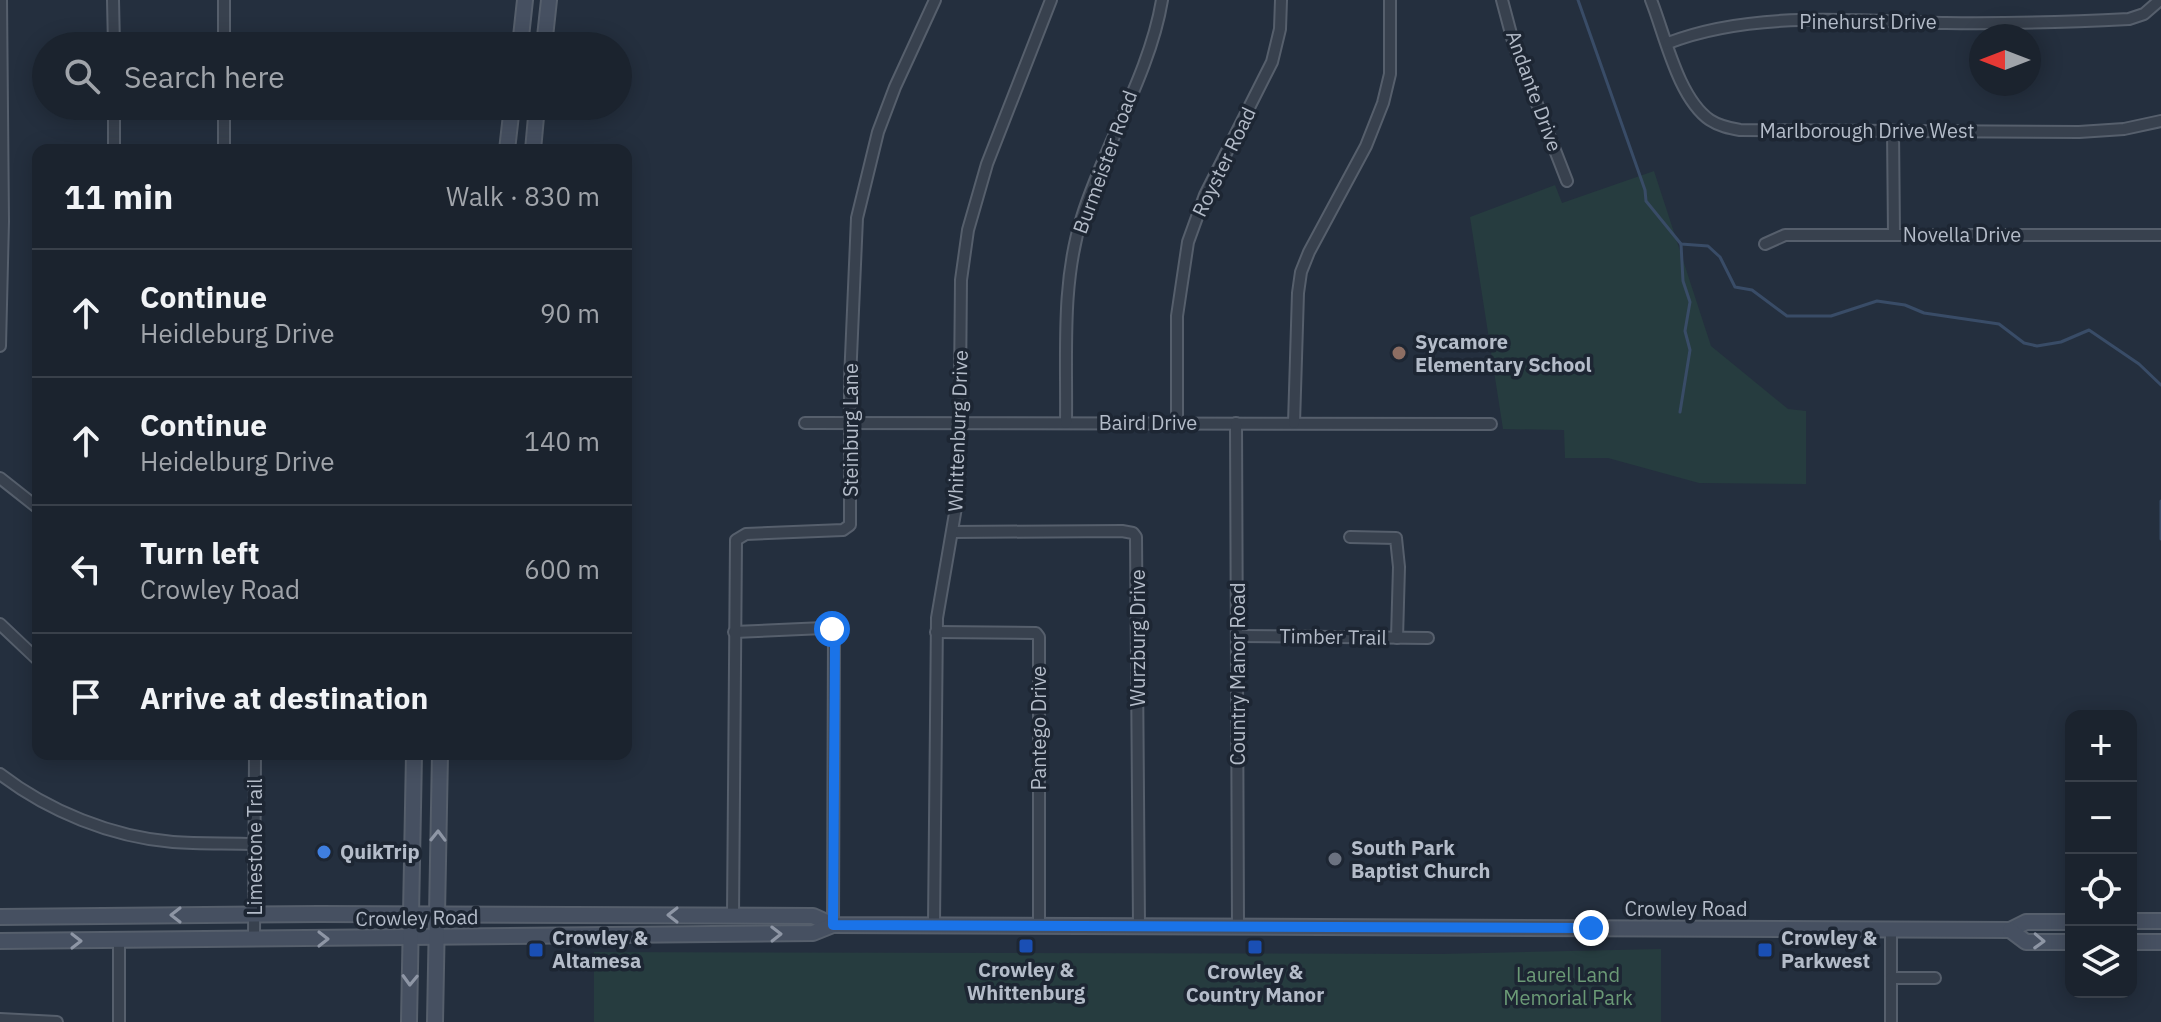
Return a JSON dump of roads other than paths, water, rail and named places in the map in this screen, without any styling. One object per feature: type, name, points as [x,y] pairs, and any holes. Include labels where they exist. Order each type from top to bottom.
[{"type":"main road","points":[[522,32],[525,0]]},
{"type":"main road","points":[[546,32],[549,0]]},
{"type":"main road","points":[[508,144],[510,120]]},
{"type":"main road","points":[[534,144],[536,120]]},
{"type":"main road","points":[[409,1022],[414,760]]},
{"type":"main road","points":[[435,1022],[440,760]]},
{"type":"main road","name":"Crowley Road","points":[[0,917],[411,914],[813,916],[833,925]]},
{"type":"main road","points":[[701,935],[733,916]]},
{"type":"main road","points":[[2137,921],[2161,921]]},
{"type":"main road","name":"Crowley Road","points":[[0,941],[813,933],[833,925],[934,924],[2010,930],[2026,922],[2065,922]]},
{"type":"main road","name":"Crowley Road","points":[[2010,930],[2026,942],[2065,942]]},
{"type":"main road","points":[[2137,942],[2161,942]]},
{"type":"street","points":[[0,346],[3,221],[1,0]]},
{"type":"street","points":[[113,0],[114,32]]},
{"type":"street","points":[[224,0],[224,32]]},
{"type":"street","name":"Steinburg Lane","points":[[733,916],[734,549],[737,537],[746,534],[843,530],[850,525],[852,291],[857,218],[878,132],[935,0]]},
{"type":"street","name":"Whittenburg Drive","points":[[934,924],[936,632],[959,490],[961,280],[968,230],[987,164],[1051,0]]},
{"type":"street","name":"Burmeister Road","points":[[1066,423],[1071,260],[1082,217],[1145,58],[1162,0]]},
{"type":"street","name":"Royster Road","points":[[1177,423],[1177,316],[1186,252],[1205,195],[1272,62],[1280,29],[1281,0]]},
{"type":"street","points":[[1294,423],[1301,272],[1366,146],[1383,103],[1390,74],[1390,0]]},
{"type":"street","name":"Andante Drive","points":[[1502,0],[1514,45],[1567,181]]},
{"type":"street","name":"Marlborough Drive West","points":[[1651,0],[1685,90],[1701,113],[1718,125],[1740,130],[2079,132],[2124,129],[2161,121]]},
{"type":"street","name":"Pinehurst Drive","points":[[1668,43],[1709,29],[1769,22],[2015,24],[2129,19],[2144,14],[2160,0]]},
{"type":"street","points":[[114,120],[114,144]]},
{"type":"street","points":[[224,120],[224,144]]},
{"type":"street","points":[[1893,130],[1894,235]]},
{"type":"street","name":"Novella Drive","points":[[1765,244],[1785,235],[2161,235]]},
{"type":"street","name":"Baird Drive","points":[[805,423],[1491,424]]},
{"type":"street","name":"Country Manor Road","points":[[1236,423],[1238,926]]},
{"type":"street","points":[[0,478],[32,503]]},
{"type":"street","name":"Wurzburg Drive","points":[[953,532],[1122,531],[1133,533],[1136,537],[1139,925]]},
{"type":"street","points":[[1350,537],[1396,538],[1399,567],[1397,638]]},
{"type":"street","points":[[0,624],[32,654]]},
{"type":"street","points":[[734,632],[824,628],[834,631],[833,925]]},
{"type":"street","name":"Pantego Drive","points":[[936,632],[1021,631],[1036,633],[1039,637],[1039,924]]},
{"type":"street","name":"Timber Trail","points":[[1238,636],[1428,638]]},
{"type":"street","name":"Limestone Trail","points":[[254,940],[255,760]]},
{"type":"street","points":[[0,774],[51,807],[112,829],[171,842],[254,844]]},
{"type":"street","points":[[1891,930],[1891,1022]]},
{"type":"street","points":[[119,941],[119,1022]]},
{"type":"street","points":[[1891,978],[1935,978]]},
{"type":"street","points":[[6,1020],[57,1022]]},
{"type":"waterway","points":[[1578,0],[1645,190],[1646,201],[1681,244],[1708,246],[1720,257],[1735,287],[1752,290],[1787,316],[1831,316],[1877,301],[1905,305],[1924,313],[1999,324],[2024,343],[2037,346],[2061,342],[2089,330],[2139,364],[2161,385]]},
{"type":"waterway","points":[[1680,412],[1690,350],[1685,331],[1690,302],[1683,281],[1681,244]]},
{"type":"waterway","points":[[2161,501],[2161,539]]},
{"type":"place","name":"Sycamore Elementary School","points":[[1399,353]]},
{"type":"place","name":"QuikTrip","points":[[324,852]]},
{"type":"place","name":"South Park Baptist Church","points":[[1335,859]]},
{"type":"place","name":"Crowley & Whittenburg","points":[[1026,946]]},
{"type":"place","name":"Crowley & Country Manor","points":[[1255,947]]},
{"type":"place","name":"Crowley & Altamesa","points":[[536,950]]},
{"type":"place","name":"Crowley & Parkwest","points":[[1765,950]]},
{"type":"park label","name":"Laurel Land Memorial Park","points":[[1568,986]]}]
